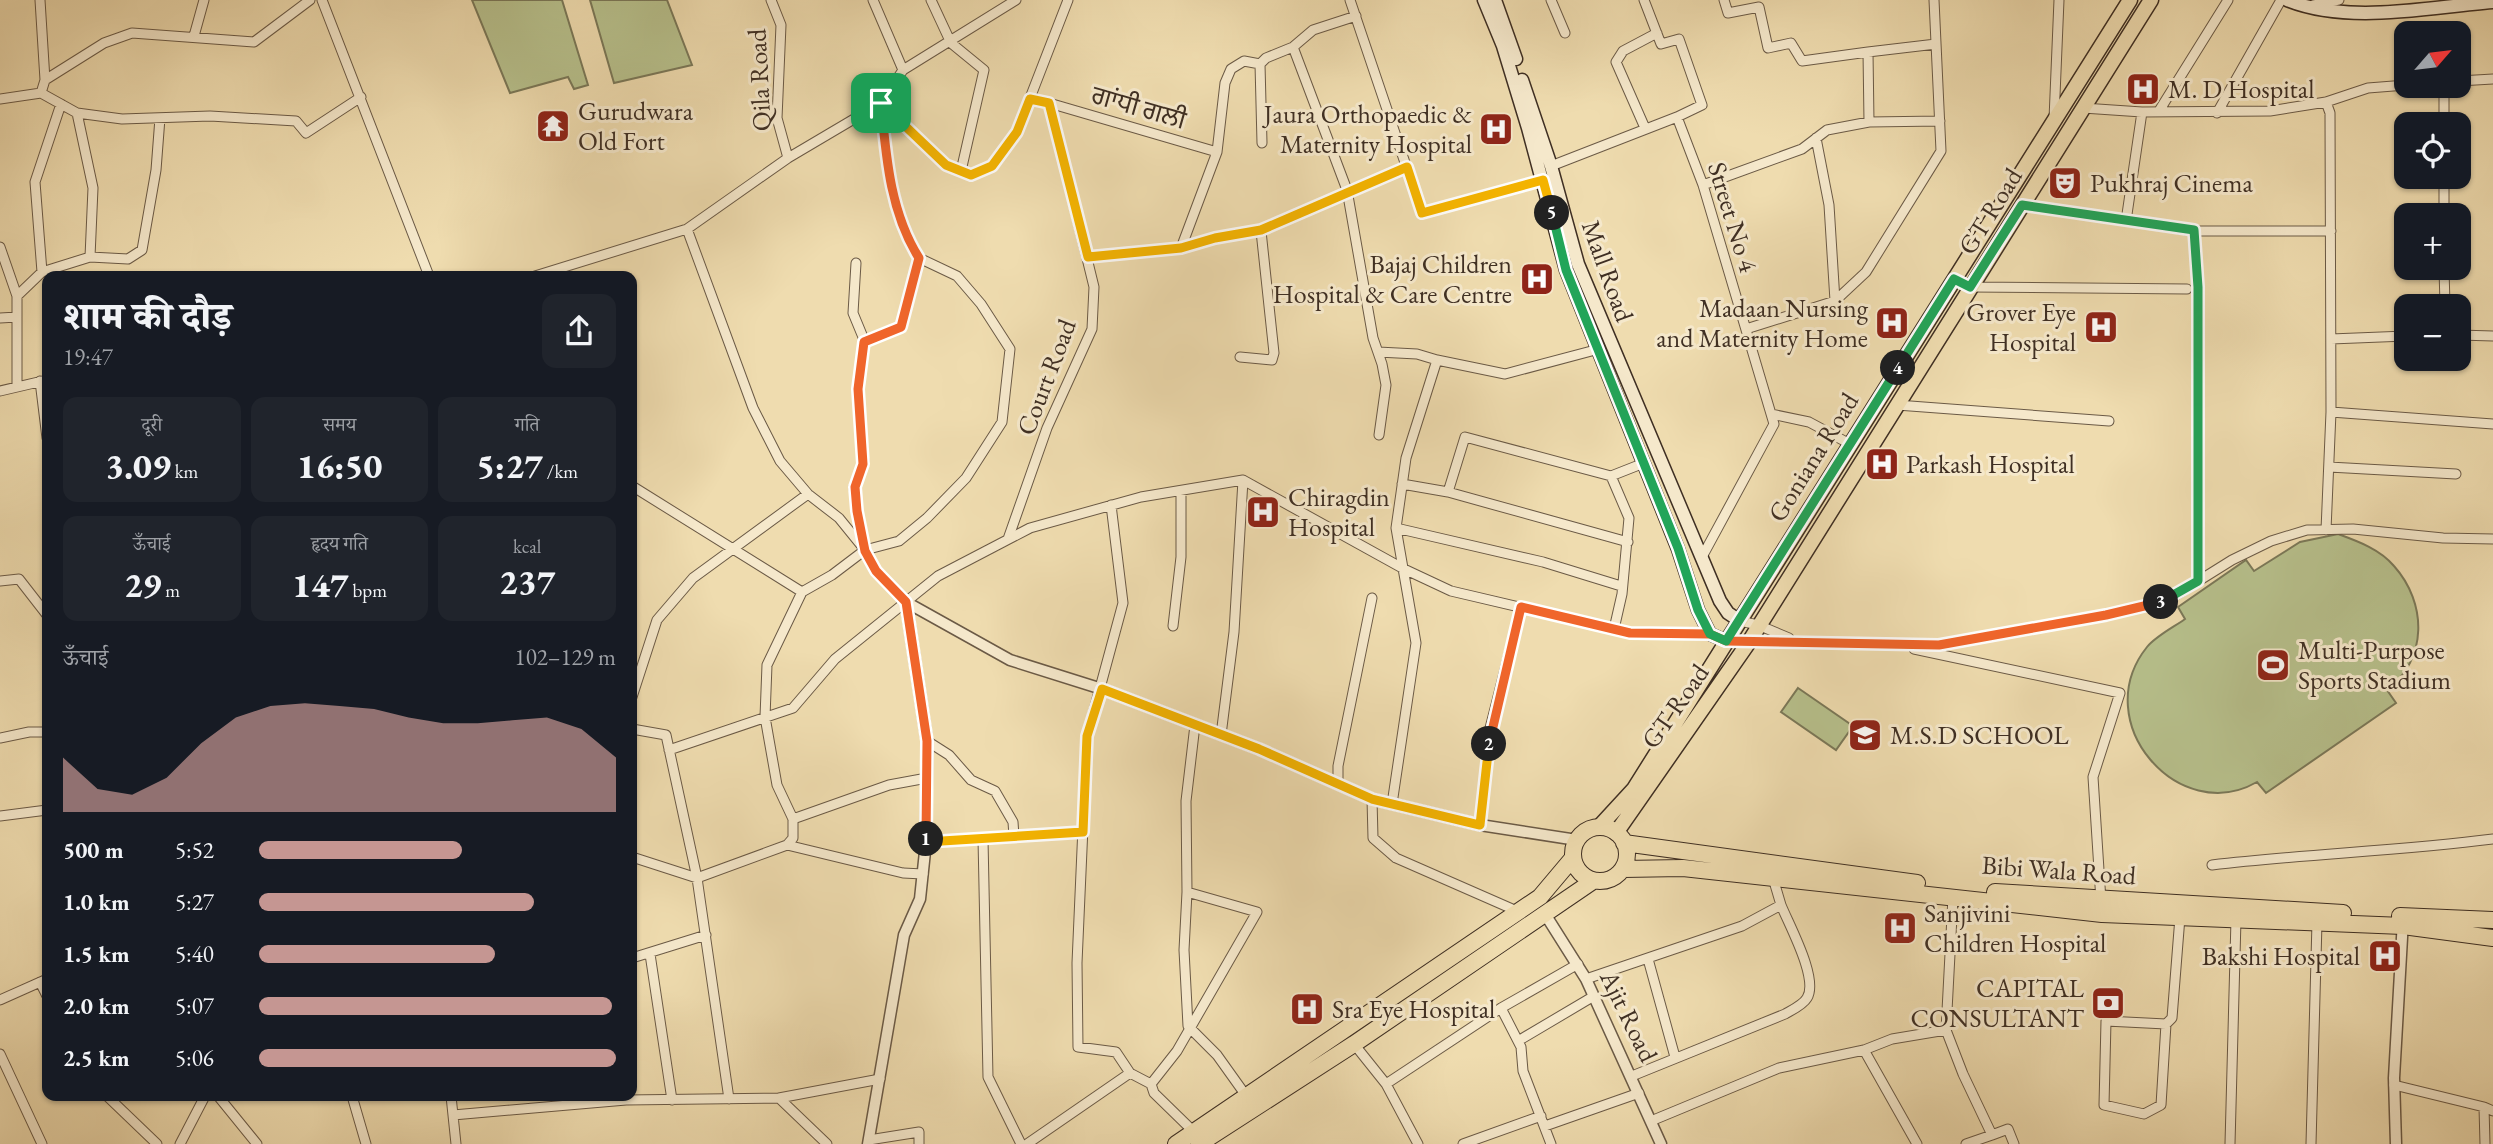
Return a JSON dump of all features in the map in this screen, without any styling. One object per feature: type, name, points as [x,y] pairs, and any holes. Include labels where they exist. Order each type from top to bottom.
[{"type":"highway","points":[[1176,1144],[1196,1138],[1354,1044],[1593,881],[1609,880],[1623,869],[1626,861],[1620,838],[1599,827],[1590,829],[1577,840],[1572,859],[1540,897],[1247,1097],[1196,1138]]},
{"type":"highway","name":"Bibi Wala Road","points":[[1620,838],[1679,853],[2101,906],[2403,921],[2493,920]]},
{"type":"highway","points":[[1572,859],[1579,872],[1593,881]]},
{"type":"highway","points":[[1623,869],[1683,868],[1952,897],[2101,906],[2180,917],[2317,922],[2403,921],[2493,938]]},
{"type":"main road","points":[[1485,0],[1503,46],[1543,180],[1566,270],[1678,548],[1698,610],[1710,634],[1726,641]]},
{"type":"main road","name":"Mall Road","points":[[1494,0],[1551,166],[1578,264],[1720,601],[1728,613],[1740,621]]},
{"type":"main road","name":"Goniana Road","points":[[1599,827],[1634,789],[2130,0]]},
{"type":"main road","name":"GT Road","points":[[1620,838],[1749,642],[2151,0]]},
{"type":"main road","points":[[2287,0],[2305,7],[2364,12],[2453,2],[2493,2]]},
{"type":"street","points":[[40,0],[45,80],[41,93]]},
{"type":"street","points":[[194,36],[204,0]]},
{"type":"street","points":[[45,80],[104,43],[132,33],[254,42],[310,0]]},
{"type":"street","points":[[322,0],[427,271]]},
{"type":"street","name":"Qila Road","points":[[771,0],[781,25],[777,118],[788,158]]},
{"type":"street","points":[[873,0],[903,70]]},
{"type":"street","points":[[931,0],[951,43],[984,70],[961,171]]},
{"type":"street","points":[[997,0],[1002,10]]},
{"type":"street","points":[[551,271],[687,229],[788,158],[881,103],[903,70],[951,43],[1016,0]]},
{"type":"street","points":[[881,103],[946,165],[971,175],[992,166],[1017,132],[1068,0]]},
{"type":"street","points":[[1350,0],[1422,213],[1543,180]]},
{"type":"street","points":[[1551,0],[1565,33]]},
{"type":"street","points":[[1551,166],[1702,105],[1679,39],[1661,44],[1644,0]]},
{"type":"street","points":[[1724,0],[1728,13],[1759,7],[1769,48],[1791,43],[1802,61],[1936,44]]},
{"type":"street","points":[[1746,329],[1835,302],[1866,272],[1941,151],[1934,0]]},
{"type":"street","points":[[2054,121],[2059,0]]},
{"type":"street","points":[[2160,111],[2228,0]]},
{"type":"street","points":[[2217,113],[2281,0]]},
{"type":"street","points":[[2305,7],[2339,0]]},
{"type":"street","points":[[1262,143],[1260,64],[1266,58],[1293,47],[1313,30],[1356,16]]},
{"type":"street","points":[[1645,128],[1616,62],[1623,51],[1657,33]]},
{"type":"street","points":[[1293,47],[1348,193],[1373,338],[1386,385],[1379,435]]},
{"type":"street","points":[[1868,52],[1869,122]]},
{"type":"street","points":[[1181,248],[1217,152],[1225,83],[1231,69],[1244,61],[1260,64]]},
{"type":"street","points":[[2471,80],[2493,79]]},
{"type":"street","points":[[2083,108],[2142,113],[2270,111],[2326,102],[2368,88],[2394,86]]},
{"type":"street","points":[[0,99],[41,93],[77,113],[122,119],[210,117],[296,121],[306,133],[361,97]]},
{"type":"street","points":[[1030,99],[1049,103]]},
{"type":"street","points":[[2326,102],[2330,113],[2332,412],[2326,530]]},
{"type":"street","points":[[637,859],[697,878],[787,845],[793,838],[793,819],[777,785],[765,717],[767,664],[802,592],[832,575],[865,551],[899,541],[965,478],[1002,422],[1010,349],[981,304],[957,276],[919,258],[904,233],[890,176],[881,103]]},
{"type":"street","name":"ਗਾਂਧੀ ਗਲੀ","points":[[1049,103],[1217,152]]},
{"type":"street","name":"Court Road","points":[[1009,540],[1047,428],[1092,330],[1094,287],[1049,103]]},
{"type":"street","points":[[17,296],[42,272],[35,182],[61,104]]},
{"type":"street","points":[[77,113],[93,188],[90,257]]},
{"type":"street","points":[[2126,222],[2142,113]]},
{"type":"street","name":"Street No 4","points":[[1677,117],[1703,185],[1771,414]]},
{"type":"street","points":[[45,271],[90,257],[128,259],[142,250],[156,170],[160,118]]},
{"type":"street","points":[[1703,185],[1802,149],[1827,130],[1869,122],[1940,121]]},
{"type":"street","points":[[1816,138],[1829,205],[1835,302]]},
{"type":"street","points":[[1088,257],[1181,248],[1215,238],[1261,230],[1407,167]]},
{"type":"street","points":[[2022,205],[2194,230],[2331,231]]},
{"type":"street","points":[[687,229],[753,408],[780,461],[808,494],[839,518],[865,551],[876,571],[906,602],[1010,660],[1102,689],[1195,724],[1372,799],[1480,825],[1577,840]]},
{"type":"street","points":[[1240,357],[1272,360],[1274,353],[1261,230]]},
{"type":"street","points":[[2194,230],[2198,287],[2198,581]]},
{"type":"street","points":[[0,247],[17,296],[17,385]]},
{"type":"street","points":[[864,342],[901,327],[919,258]]},
{"type":"street","points":[[856,263],[853,313],[864,342],[858,389],[863,464],[855,487],[865,551]]},
{"type":"street","points":[[1954,279],[1970,287],[2187,289]]},
{"type":"street","points":[[0,318],[17,317]]},
{"type":"street","points":[[2471,335],[2493,336]]},
{"type":"street","points":[[2331,340],[2394,337]]},
{"type":"street","points":[[1378,352],[1417,354],[1504,374],[1599,349]]},
{"type":"street","points":[[1392,804],[1416,643],[1396,528],[1406,458],[1437,360]]},
{"type":"street","points":[[0,391],[42,381]]},
{"type":"street","points":[[1897,405],[2109,421]]},
{"type":"street","points":[[2332,412],[2493,424]]},
{"type":"street","points":[[1702,557],[1774,424],[1771,414],[1809,422],[1850,444]]},
{"type":"street","points":[[1448,492],[1465,437],[1611,476],[1644,463]]},
{"type":"street","points":[[2329,467],[2456,474]]},
{"type":"street","points":[[1611,476],[1629,518],[1628,542],[1614,629]]},
{"type":"street","points":[[669,750],[793,708],[835,659],[938,576],[1030,527],[1111,505],[1243,480],[1404,569],[1451,591],[1630,633],[1710,634]]},
{"type":"street","points":[[1221,735],[1234,632],[1243,480]]},
{"type":"street","points":[[1402,484],[1448,492],[1628,542]]},
{"type":"street","points":[[637,489],[732,551],[802,592]]},
{"type":"street","points":[[1172,626],[1181,557],[1181,491]]},
{"type":"street","points":[[637,681],[657,620],[693,578],[808,494]]},
{"type":"street","points":[[1111,505],[1123,603],[1102,689],[1087,736],[1077,963],[1078,1047],[1116,1052],[1130,1073],[1151,1084],[1154,1093],[1196,1138]]},
{"type":"street","points":[[1396,528],[1543,562],[1621,586]]},
{"type":"street","points":[[1726,641],[1794,640],[1939,645],[2106,615],[2168,600],[2271,541],[2307,530],[2493,539]]},
{"type":"street","points":[[0,581],[19,579],[42,609]]},
{"type":"street","points":[[1338,784],[1338,766],[1372,598]]},
{"type":"street","points":[[906,602],[927,741],[926,842],[919,899],[904,935],[869,1142],[919,1132],[919,1144]]},
{"type":"street","points":[[1480,825],[1490,727],[1521,607]]},
{"type":"street","points":[[1740,621],[1758,625],[1794,640]]},
{"type":"street","points":[[1892,644],[2120,693],[2093,777],[2101,906]]},
{"type":"street","points":[[1195,724],[1186,801],[1187,892],[1184,950],[1188,1026],[1217,1055],[1247,1097]]},
{"type":"street","points":[[637,730],[666,735],[697,878],[729,1099]]},
{"type":"street","points":[[0,738],[42,732]]},
{"type":"street","points":[[927,741],[949,755],[971,780],[995,791],[1013,822],[1014,836]]},
{"type":"street","points":[[793,819],[889,785],[927,778]]},
{"type":"street","points":[[1372,799],[1373,838],[1396,858],[1517,911]]},
{"type":"street","points":[[0,816],[42,811]]},
{"type":"street","points":[[926,842],[1083,832]]},
{"type":"street","points":[[983,839],[988,1077],[1021,1144]]},
{"type":"street","points":[[2212,865],[2289,856],[2398,851],[2493,839]]},
{"type":"street","points":[[787,845],[903,873],[923,874]]},
{"type":"street","points":[[1633,1076],[1675,1056],[1785,1014],[1807,1000],[1811,990],[1809,972],[1781,905],[1773,878]]},
{"type":"street","points":[[1151,1084],[1177,1051],[1188,1026],[1198,1015],[1257,912],[1187,892]]},
{"type":"street","points":[[1952,897],[1946,1030],[1986,1140]]},
{"type":"street","points":[[1586,979],[1742,926],[1781,905]]},
{"type":"street","name":"Ajit Road","points":[[1545,914],[1586,979],[1633,1076],[1661,1144]]},
{"type":"street","points":[[2166,1024],[2106,1021],[2104,1105],[2144,1114],[2161,1105],[2166,1024],[2175,1008],[2180,917]]},
{"type":"street","points":[[2230,1144],[2236,919]]},
{"type":"street","points":[[2396,1144],[2394,1084],[2403,921]]},
{"type":"street","points":[[2311,1144],[2317,922]]},
{"type":"street","points":[[637,957],[706,935]]},
{"type":"street","points":[[650,954],[672,1100]]},
{"type":"street","points":[[1648,959],[1675,1056]]},
{"type":"street","points":[[1386,1084],[1501,1008],[1578,964]]},
{"type":"street","points":[[0,1000],[42,981]]},
{"type":"street","points":[[1518,1041],[1594,996]]},
{"type":"street","points":[[1501,1008],[1518,1041],[1523,1071],[1551,1144]]},
{"type":"street","points":[[1651,1121],[1779,1068],[1864,1050],[1892,1039],[1946,1030]]},
{"type":"street","points":[[1354,1044],[1386,1084],[1419,1144]]},
{"type":"street","points":[[1864,1050],[1917,1144]]},
{"type":"street","points":[[0,1054],[41,1144]]},
{"type":"street","points":[[1027,1144],[1130,1073]]},
{"type":"street","points":[[637,1099],[779,1098],[880,1079]]},
{"type":"street","points":[[2394,1084],[2488,1109],[2485,1144]]},
{"type":"street","points":[[1545,1126],[1639,1093]]},
{"type":"street","points":[[779,1098],[828,1144]]},
{"type":"street","points":[[112,1101],[157,1144]]},
{"type":"street","points":[[180,1144],[202,1101]]},
{"type":"street","points":[[222,1101],[257,1144]]},
{"type":"street","points":[[353,1101],[366,1144]]},
{"type":"street","points":[[452,1101],[456,1144]]},
{"type":"street","points":[[453,1115],[556,1101]]},
{"type":"street","points":[[1463,1144],[1541,1116]]},
{"type":"street","points":[[1966,1144],[1986,1140],[2008,1129],[2014,1144]]},
{"type":"green space","points":[[472,0],[562,0],[588,85],[574,89],[568,77],[510,93]]},
{"type":"green space","points":[[590,0],[667,0],[692,65],[614,83]]},
{"type":"green space","name":"Multi-Purpose Sports Stadium","points":[[2338,534],[2368,546],[2388,560],[2405,581],[2413,597],[2417,613],[2416,647],[2410,663],[2387,690],[2396,703],[2266,793],[2257,782],[2227,792],[2198,790],[2172,779],[2150,760],[2135,735],[2128,706],[2131,676],[2147,647],[2185,619],[2178,607],[2246,560],[2254,571],[2300,542]]},
{"type":"green space","points":[[1798,688],[1853,726],[1836,750],[1781,712]]},
{"type":"place","name":"M. D Hospital","points":[[2143,89]]},
{"type":"place","name":"Gurudwara Old Fort","points":[[553,126]]},
{"type":"place","name":"Jaura Orthopaedic & Maternity Hospital","points":[[1496,129]]},
{"type":"place","name":"Pukhraj Cinema","points":[[2065,183]]},
{"type":"place","name":"Bajaj Children Hospital & Care Centre","points":[[1537,279]]},
{"type":"place","name":"Madaan Nursing and Maternity Home","points":[[1892,323]]},
{"type":"place","name":"Grover Eye Hospital","points":[[2101,327]]},
{"type":"place","name":"Parkash Hospital","points":[[1882,464]]},
{"type":"place","name":"Chiragdin Hospital","points":[[1263,512]]},
{"type":"place","name":"Multi-Purpose Sports Stadium","points":[[2273,665]]},
{"type":"place","name":"M.S.D SCHOOL","points":[[1865,735]]},
{"type":"place","name":"Sanjivini Children Hospital","points":[[1900,928]]},
{"type":"place","name":"Bakshi Hospital","points":[[2385,956]]},
{"type":"place","name":"CAPITAL CONSULTANT","points":[[2108,1003]]},
{"type":"place","name":"Sra Eye Hospital","points":[[1307,1009]]},
{"type":"route","points":[[881,103],[890,176],[904,233],[919,258],[901,327],[864,342],[858,389],[863,464],[855,487],[865,551],[876,571],[906,602],[927,741],[926,842],[1083,832],[1087,736],[1102,689],[1259,749],[1372,799],[1480,825],[1490,727],[1521,607],[1630,633],[1710,634],[1726,641],[1749,642],[1794,640],[1939,645],[2106,615],[2168,600],[2198,581],[2198,287],[2194,230],[2022,205],[1970,287],[1954,279],[1726,641],[1710,634],[1698,610],[1678,548],[1566,270],[1543,180],[1422,213],[1407,167],[1261,230],[1215,238],[1181,248],[1088,257],[1049,103],[1030,99],[1017,132],[992,166],[971,175],[946,165],[881,103]]}]
